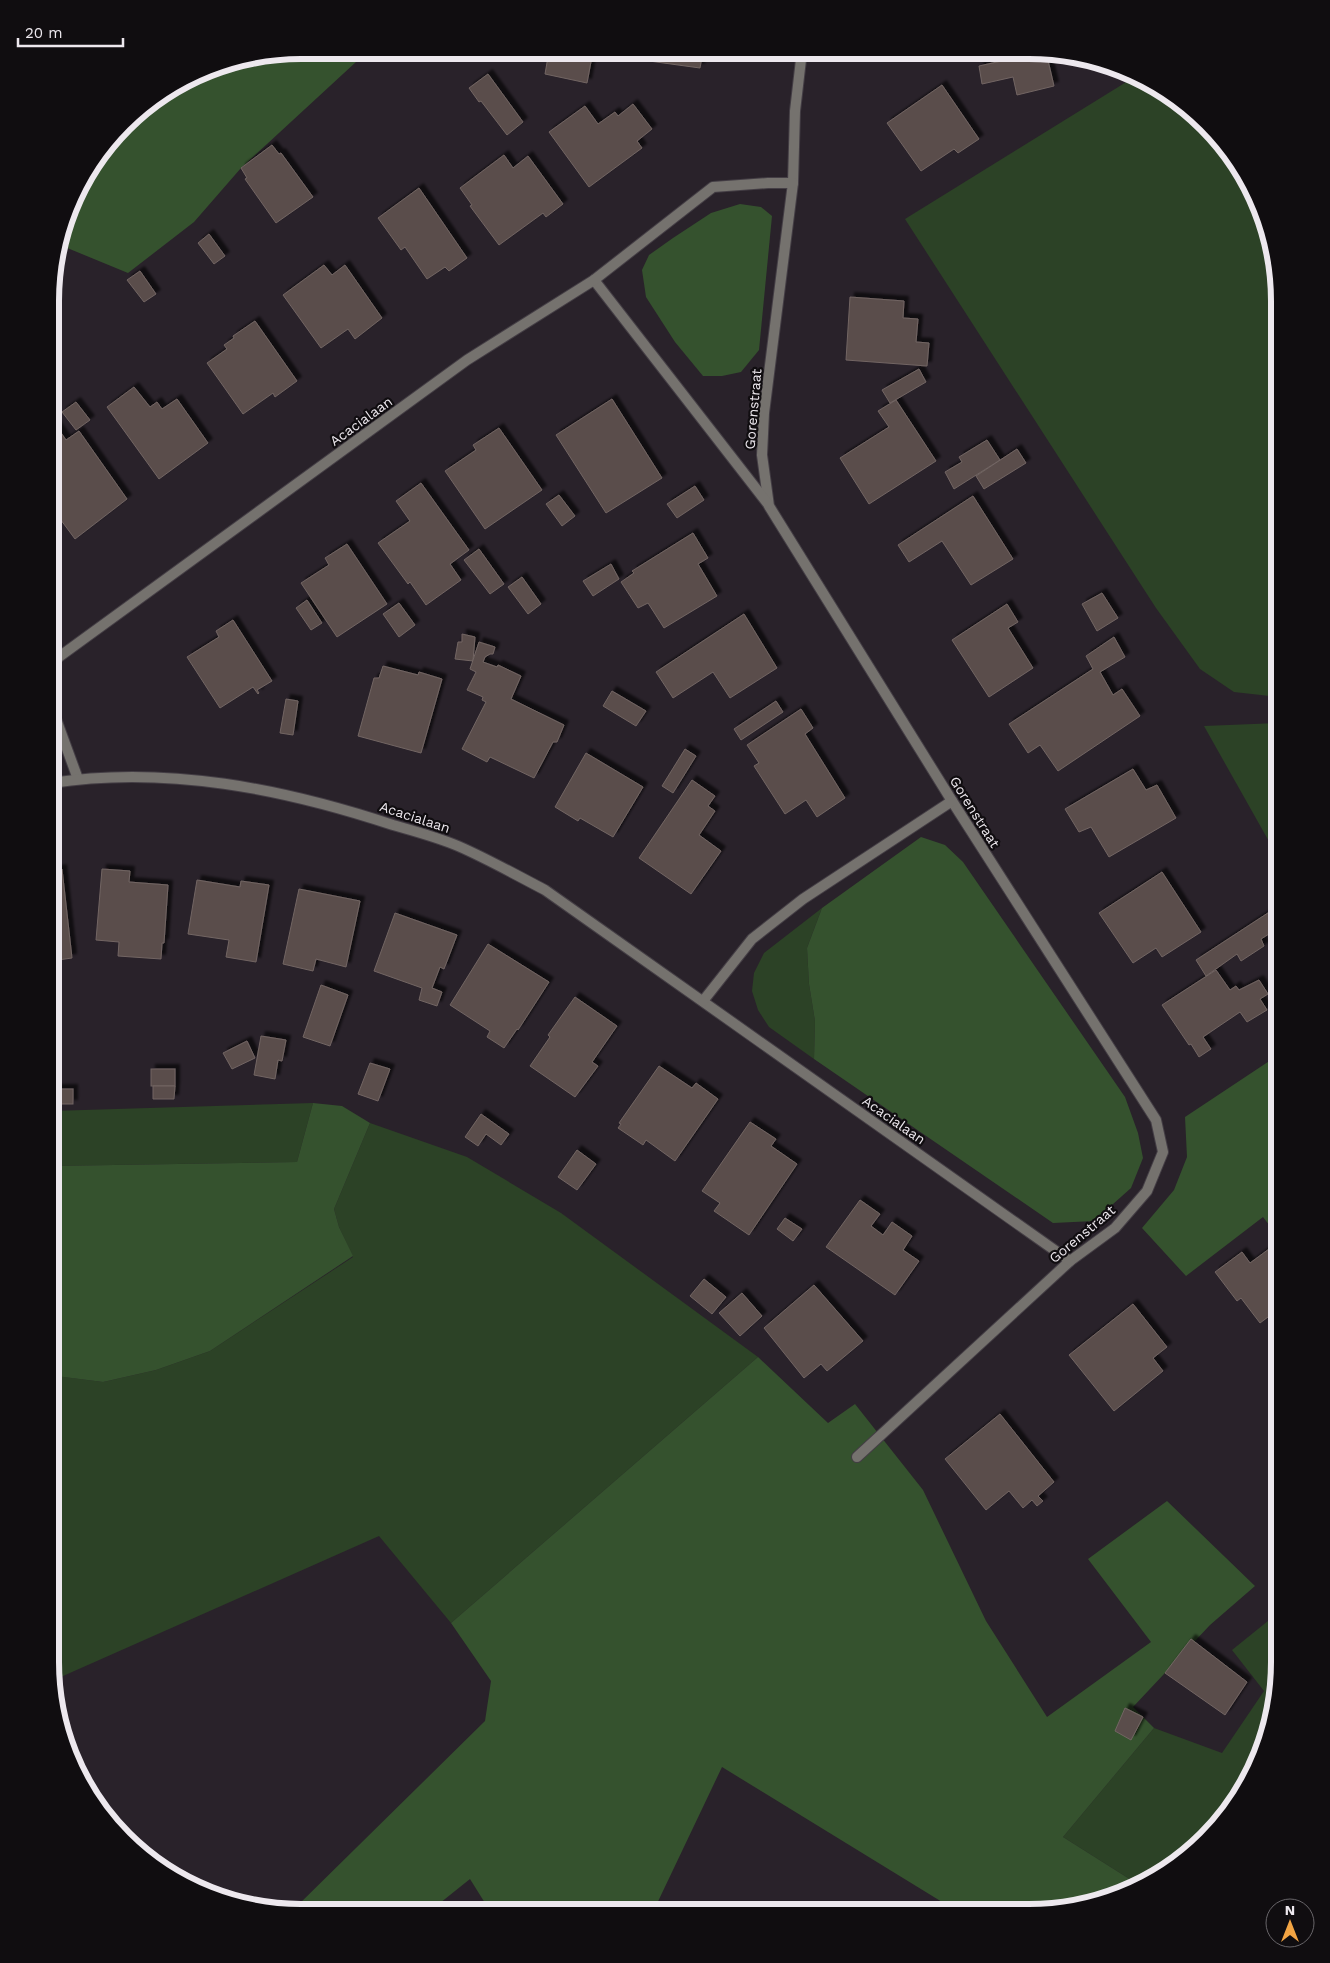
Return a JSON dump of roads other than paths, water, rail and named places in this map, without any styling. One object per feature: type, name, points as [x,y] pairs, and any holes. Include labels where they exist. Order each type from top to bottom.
[{"type":"street","name":"Gorenstraat","points":[[801,59],[794,111],[794,183],[764,413],[762,455],[769,506],[952,801],[1156,1120],[1163,1152],[1147,1191],[1115,1228],[1070,1261],[857,1458]]},
{"type":"street","name":"Acacialaan","points":[[59,657],[468,360],[594,280],[713,188],[768,183],[794,183]]},
{"type":"street","points":[[594,280],[769,506]]},
{"type":"street","points":[[59,727],[78,779]]},
{"type":"street","name":"Acacialaan","points":[[59,782],[118,776],[187,779],[261,790],[349,810],[457,845],[546,890],[1070,1261]]},
{"type":"street","points":[[702,1001],[752,939],[803,899],[952,801]]}]
